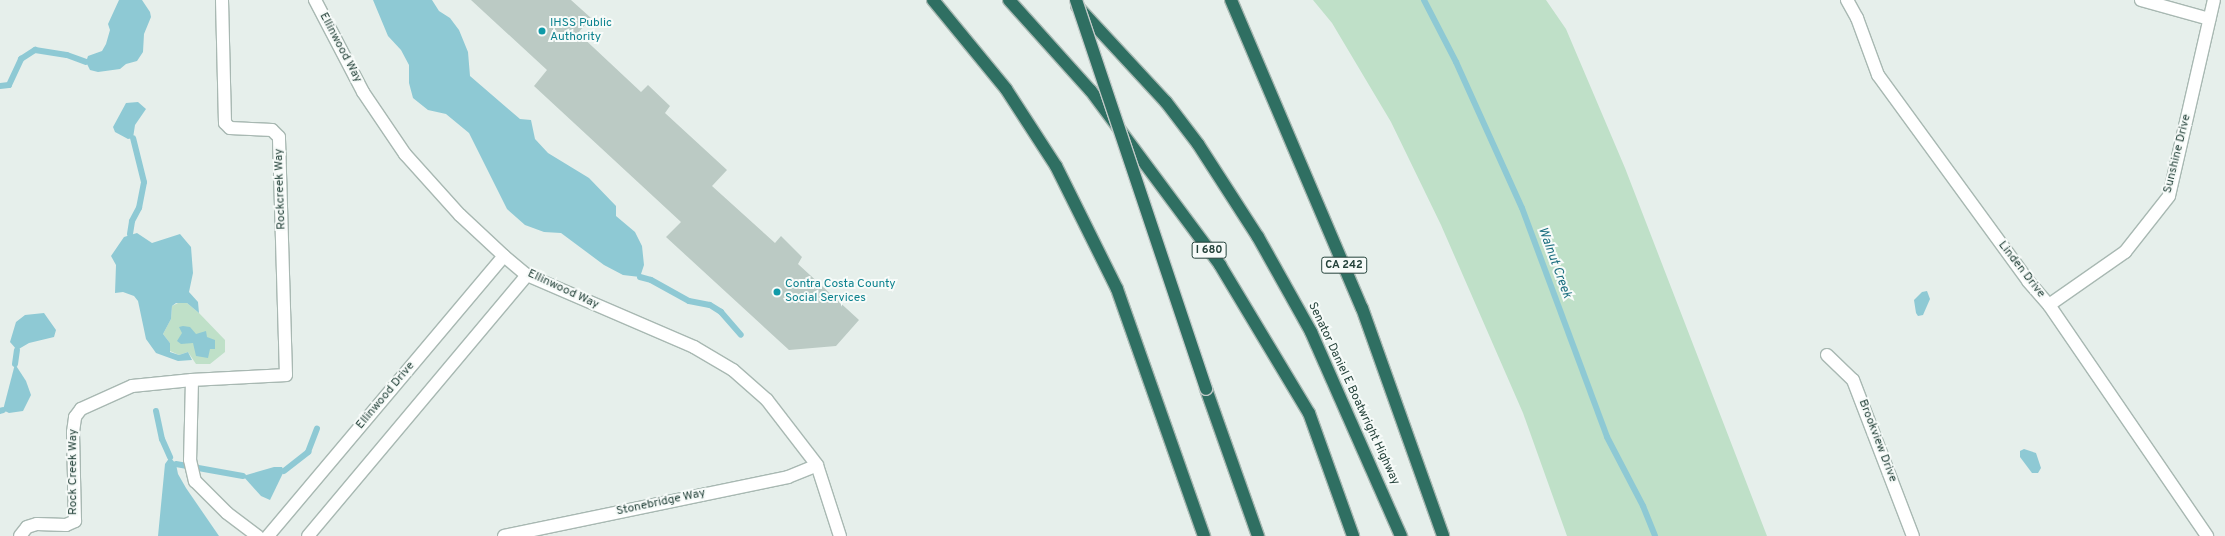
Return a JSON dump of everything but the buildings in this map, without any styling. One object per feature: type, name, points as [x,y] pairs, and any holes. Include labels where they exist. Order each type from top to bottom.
[{"type":"highway","points":[[933,0],[1006,89],[1056,166],[1117,289],[1204,536]]},
{"type":"highway","name":"I 680","points":[[1009,0],[1092,91],[1220,265],[1308,413],[1353,536]]},
{"type":"highway","name":"Senator Daniel E Boatwright Highway","points":[[1071,0],[1166,102],[1198,144],[1258,237],[1312,332],[1402,536]]},
{"type":"highway","points":[[1076,0],[1206,389],[1258,536]]},
{"type":"highway","name":"CA 242","points":[[1231,0],[1362,308],[1443,536]]},
{"type":"street","name":"Rockcreek Way","points":[[222,0],[225,123],[230,128],[272,130],[279,137],[286,375]]},
{"type":"street","name":"Ellinwood Way","points":[[315,0],[363,92],[406,154],[460,215],[527,275],[694,347],[733,370],[767,400],[817,465],[840,536]]},
{"type":"street","name":"Linden Drive","points":[[1847,0],[1857,18],[1878,76],[2028,282],[2049,305],[2207,536]]},
{"type":"street","points":[[2141,0],[2209,19]]},
{"type":"street","name":"Sunshine Drive","points":[[2049,305],[2125,252],[2169,196],[2214,0]]},
{"type":"street","name":"Ellinwood Drive","points":[[268,536],[504,256]]},
{"type":"street","points":[[308,536],[527,275]]},
{"type":"street","name":"Brookview Drive","points":[[1827,355],[1853,380],[1913,536]]},
{"type":"street","name":"Rock Creek Way","points":[[20,536],[27,527],[37,524],[66,525],[75,521],[73,432],[76,417],[81,409],[132,386],[192,380],[286,375]]},
{"type":"street","points":[[192,380],[190,460],[195,481],[227,513],[258,536]]},
{"type":"street","name":"Stonebridge Way","points":[[504,536],[788,477],[817,465]]},
{"type":"green space","points":[[1313,0],[1546,0],[1566,29],[1625,168],[1767,536],[1567,536],[1523,413],[1441,225],[1391,122],[1332,23]]},
{"type":"green space","points":[[180,302],[187,303],[199,313],[225,340],[225,352],[210,364],[196,364],[188,352],[179,355],[170,351],[170,343],[163,334],[171,319],[172,306]]},
{"type":"water","points":[[119,0],[142,0],[150,12],[151,17],[144,34],[143,52],[137,61],[126,64],[120,69],[98,72],[90,70],[86,62],[88,56],[102,51],[106,44],[110,30],[108,24]]},
{"type":"water","points":[[373,0],[432,0],[439,11],[450,18],[459,30],[468,52],[470,76],[520,119],[531,120],[535,139],[548,153],[589,178],[616,206],[616,216],[635,232],[642,246],[644,265],[640,277],[623,275],[604,265],[561,233],[544,232],[525,225],[507,209],[469,133],[446,114],[428,110],[413,98],[409,83],[409,65],[401,50],[388,36]]},
{"type":"water","points":[[138,102],[146,109],[135,125],[133,138],[128,139],[115,132],[113,127],[126,103]]},
{"type":"water","points":[[137,233],[152,243],[180,234],[191,247],[193,273],[189,292],[198,302],[199,313],[187,303],[176,303],[172,306],[171,319],[163,334],[170,343],[170,352],[179,355],[188,352],[192,360],[178,361],[156,353],[146,339],[138,301],[134,296],[123,292],[115,293],[116,265],[111,256],[124,237]]},
{"type":"water","points":[[1927,291],[1930,299],[1923,315],[1918,316],[1916,313],[1914,300],[1922,292]]},
{"type":"water","points":[[44,313],[56,330],[54,337],[29,343],[17,350],[10,342],[16,322],[25,315]]},
{"type":"water","points":[[179,327],[190,327],[196,334],[206,331],[207,337],[215,340],[215,349],[210,349],[208,358],[196,356],[193,343],[181,344],[177,341],[182,333]]},
{"type":"water","points":[[15,364],[26,381],[31,395],[23,411],[9,413],[3,410]]},
{"type":"water","points":[[2024,449],[2036,453],[2041,468],[2038,473],[2032,473],[2020,457],[2020,451]]},
{"type":"water","points":[[170,457],[176,464],[178,474],[186,488],[219,536],[158,536],[165,464]]},
{"type":"water","points":[[274,467],[282,467],[284,471],[270,500],[261,496],[243,476]]},
{"type":"waterway","name":"Walnut Creek","points":[[1424,0],[1456,62],[1522,208],[1607,437],[1643,506],[1655,536]]},
{"type":"waterway","points":[[0,86],[9,85],[21,59],[35,50],[67,55],[86,62]]},
{"type":"waterway","points":[[130,234],[132,221],[139,208],[144,182],[133,138]]},
{"type":"waterway","points":[[640,277],[651,280],[689,301],[710,305],[721,312],[741,335]]},
{"type":"waterway","points":[[15,364],[17,350]]},
{"type":"waterway","points":[[156,411],[162,439],[170,457]]},
{"type":"waterway","points":[[284,471],[308,452],[317,429]]},
{"type":"waterway","points":[[176,464],[243,476]]},
{"type":"place","name":"IHSS Public Authority","points":[[542,31]]},
{"type":"place","name":"Contra Costa County Social Services","points":[[777,292]]}]
